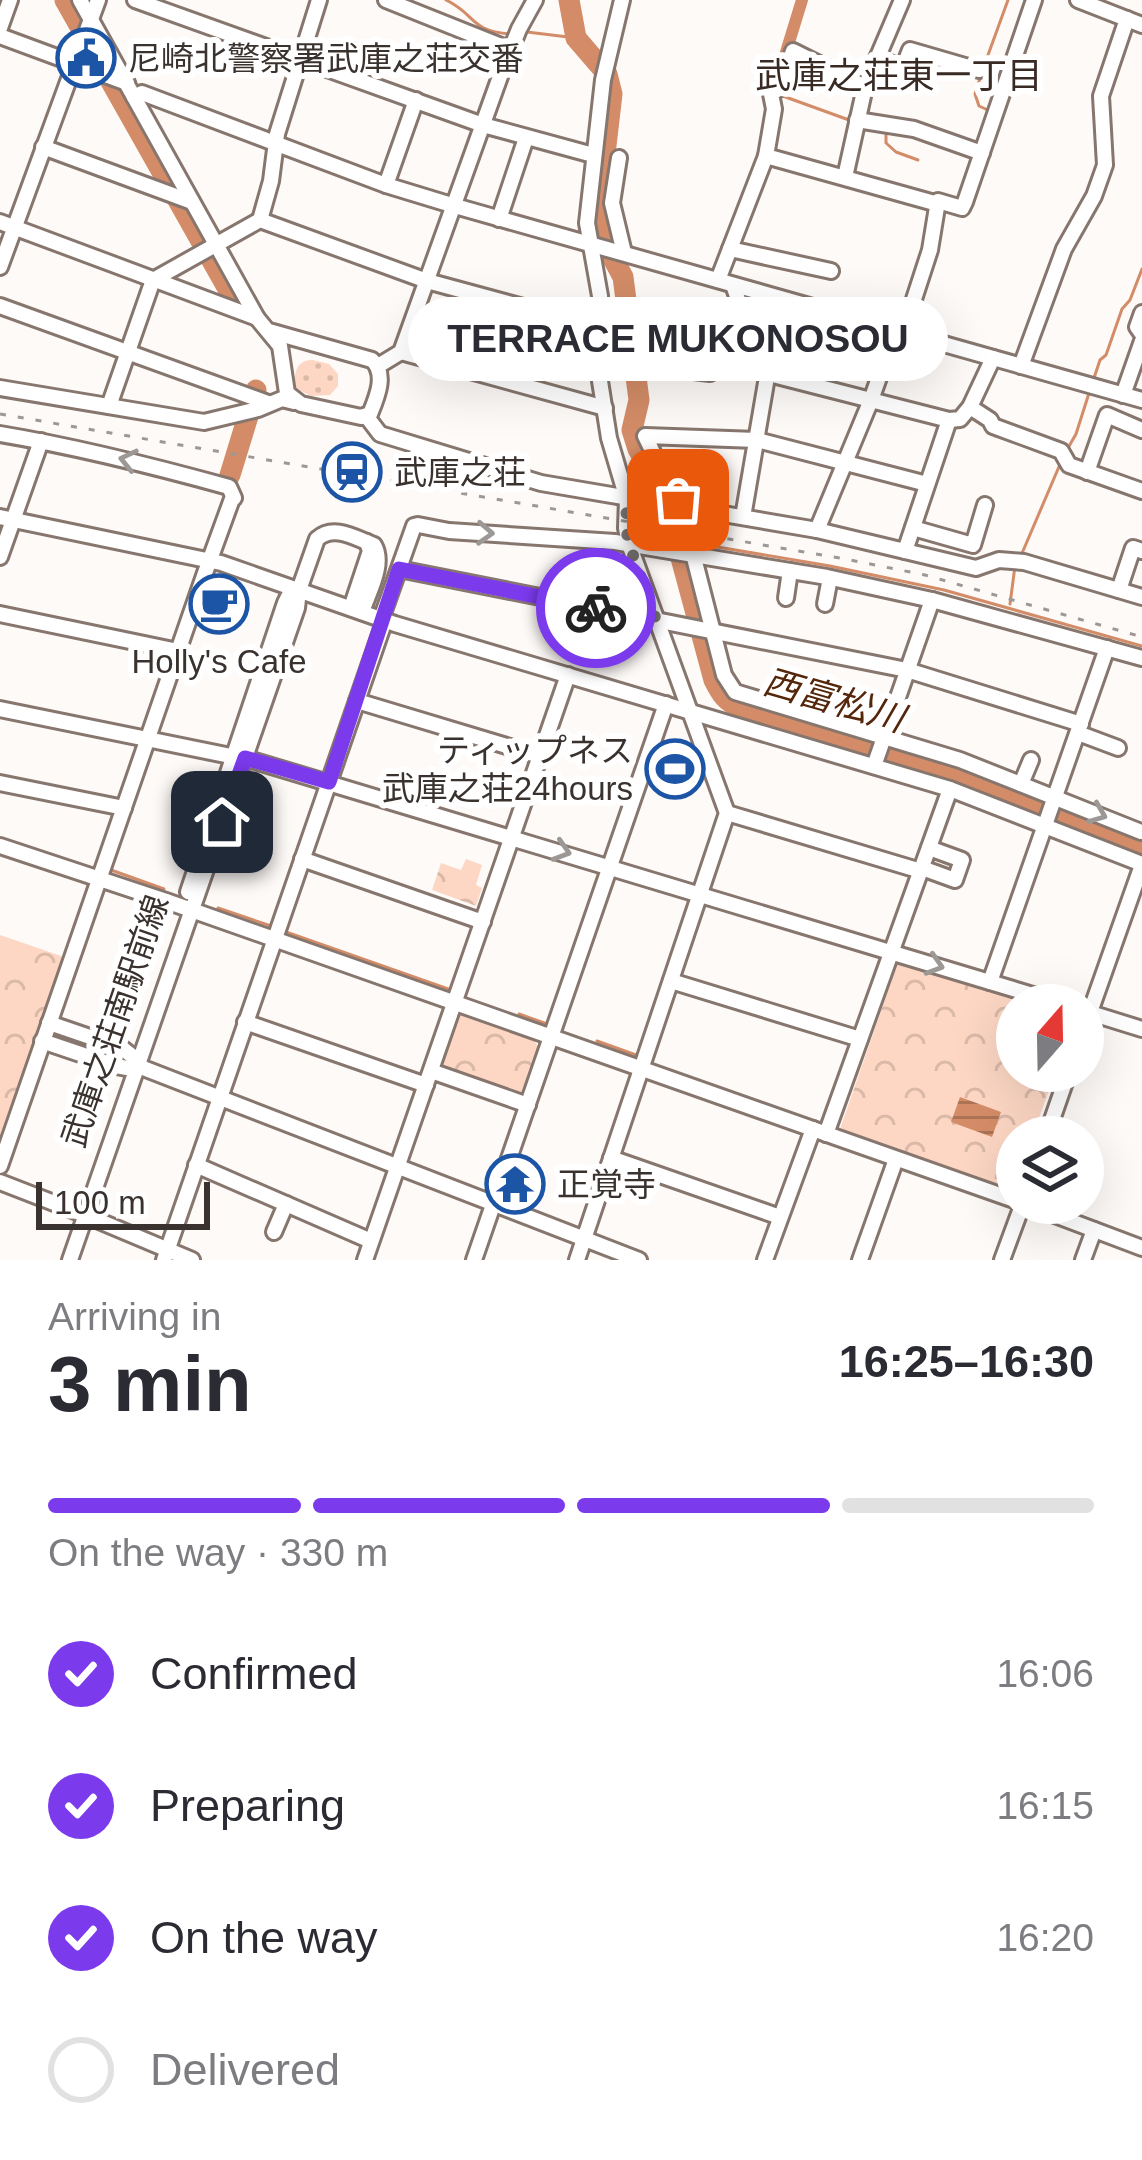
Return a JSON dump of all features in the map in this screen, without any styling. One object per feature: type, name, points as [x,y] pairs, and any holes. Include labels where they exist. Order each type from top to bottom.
[{"type":"street","points":[[10,0],[0,32],[142,93],[386,185],[1142,400]]},
{"type":"street","points":[[80,0],[87,28],[245,313]]},
{"type":"street","points":[[0,267],[7,225],[43,147],[98,0]]},
{"type":"street","points":[[135,0],[483,125],[593,155]]},
{"type":"street","points":[[109,406],[153,280],[260,220],[276,143],[320,0]]},
{"type":"street","points":[[386,0],[515,39]]},
{"type":"street","points":[[378,366],[400,352],[515,39],[536,0]]},
{"type":"street","points":[[577,1260],[727,812],[629,544],[627,499],[600,381],[599,287],[588,197],[605,73],[622,0]]},
{"type":"street","points":[[845,177],[866,87],[902,0]]},
{"type":"street","points":[[817,530],[930,250],[938,201],[962,208],[1034,0]]},
{"type":"street","points":[[1078,0],[1142,25]]},
{"type":"street","points":[[1021,366],[1064,249],[1094,196],[1105,165],[1101,96],[1126,19]]},
{"type":"street","points":[[877,58],[903,68],[910,50],[979,70]]},
{"type":"street","points":[[745,335],[742,311],[725,283],[730,249],[766,156],[774,109],[771,94],[780,88],[793,51],[866,87]]},
{"type":"street","points":[[386,185],[416,100]]},
{"type":"street","points":[[857,120],[914,129],[982,153]]},
{"type":"street","points":[[499,219],[526,138]]},
{"type":"street","points":[[43,147],[180,197]]},
{"type":"street","points":[[766,156],[938,204]]},
{"type":"street","points":[[619,158],[612,203],[620,252]]},
{"type":"street","points":[[260,220],[427,280],[601,328]]},
{"type":"street","points":[[7,225],[245,313],[280,346],[287,393],[301,404]]},
{"type":"street","points":[[730,249],[831,271]]},
{"type":"street","points":[[0,306],[257,404]]},
{"type":"street","points":[[1123,395],[1142,338],[1137,327],[1140,307]]},
{"type":"street","points":[[269,331],[368,358],[378,366],[381,375],[367,417]]},
{"type":"street","points":[[646,364],[710,373],[720,332],[773,342],[743,517]]},
{"type":"street","points":[[285,377],[294,353],[315,343]]},
{"type":"street","points":[[400,352],[605,408]]},
{"type":"street","points":[[769,374],[949,420],[960,419],[970,407],[993,358]]},
{"type":"street","points":[[0,388],[204,422],[283,398],[367,417],[380,434],[541,482],[817,530],[976,568],[998,560],[1024,562],[1142,597]]},
{"type":"street","points":[[970,407],[994,427],[1061,451],[1069,465],[1142,491]]},
{"type":"street","points":[[1087,472],[1107,415],[1142,430]]},
{"type":"street","points":[[905,550],[949,420]]},
{"type":"street","points":[[0,434],[164,468],[229,487],[235,498],[0,1166]]},
{"type":"street","points":[[677,508],[645,436],[757,440],[927,484]]},
{"type":"street","points":[[0,556],[6,519],[41,441]]},
{"type":"street","points":[[913,528],[974,544],[985,506]]},
{"type":"street","points":[[6,519],[210,561],[383,619],[690,711],[879,751],[960,760],[1022,784],[1050,811],[1141,849]]},
{"type":"street","points":[[165,1255],[415,526],[629,544],[830,578],[932,600],[1142,658]]},
{"type":"street","name":"武庫之荘南駅前線","points":[[60,1260],[81,1213],[239,757],[322,534],[335,531],[368,542],[356,610]]},
{"type":"street","points":[[1119,590],[1133,548],[1142,551]]},
{"type":"street","points":[[683,553],[703,630],[735,692],[879,751],[950,789],[1050,811],[1141,849]]},
{"type":"street","points":[[399,569],[907,670],[1079,729],[1118,748]]},
{"type":"street","points":[[786,598],[790,571]]},
{"type":"street","points":[[825,604],[830,578]]},
{"type":"street","points":[[879,751],[932,600]]},
{"type":"street","points":[[0,614],[178,651]]},
{"type":"street","points":[[990,982],[1107,648]]},
{"type":"street","points":[[365,1260],[568,675]]},
{"type":"street","points":[[357,701],[540,757]]},
{"type":"street","points":[[474,1260],[666,704]]},
{"type":"street","points":[[0,709],[239,757],[997,984]]},
{"type":"street","points":[[1022,784],[1031,760]]},
{"type":"street","points":[[0,783],[124,808]]},
{"type":"street","points":[[765,1260],[860,1039],[950,789]]},
{"type":"street","points":[[727,812],[955,880],[962,860],[929,848]]},
{"type":"street","points":[[0,846],[996,1194]]},
{"type":"street","points":[[1095,984],[1141,849]]},
{"type":"street","points":[[302,859],[483,922]]},
{"type":"street","points":[[670,981],[860,1039]]},
{"type":"street","points":[[1104,1017],[1142,1029]]},
{"type":"street","points":[[245,1022],[528,1106]]},
{"type":"street","points":[[49,1023],[122,1048],[132,1063]]},
{"type":"street","points":[[42,1041],[132,1063],[639,1260]]},
{"type":"street","points":[[611,1158],[780,1217]]},
{"type":"street","points":[[860,1260],[896,1159]]},
{"type":"street","points":[[196,1165],[371,1241]]},
{"type":"street","points":[[0,1183],[81,1213],[165,1255],[192,1260]]},
{"type":"street","points":[[274,1232],[286,1204]]},
{"type":"street","name":"武庫之荘南駅前線","points":[[70,1260],[81,1213]]},
{"type":"street","points":[[1002,1260],[1013,1224]]},
{"type":"street","points":[[1078,1224],[1142,1248]]},
{"type":"street","points":[[1083,1260],[1094,1230]]},
{"type":"green space","points":[[313,360],[329,364],[338,374],[338,386],[330,395],[311,396],[297,389],[297,369]]},
{"type":"green space","points":[[466,859],[482,865],[476,906],[432,890],[441,863],[461,870]]},
{"type":"green space","points":[[0,935],[67,958],[0,1152]]},
{"type":"green space","points":[[898,962],[996,992],[996,1092],[1048,1092],[1040,1116],[996,1116],[996,1184],[840,1129]]},
{"type":"green space","points":[[460,1015],[534,1040],[539,1049],[523,1094],[515,1097],[444,1072],[439,1064]]},
{"type":"shaded area","points":[[960,1097],[1001,1112],[992,1137],[951,1122]]},
{"type":"waterway","points":[[65,0],[236,303]]},
{"type":"waterway","points":[[446,0],[480,26],[511,34]]},
{"type":"waterway","name":"西富松川","points":[[569,0],[576,38],[607,74],[612,94],[598,214],[602,238],[623,277],[639,400],[632,430],[664,495],[714,680],[722,693],[741,708],[955,770],[1142,844]]},
{"type":"waterway","points":[[783,62],[802,0]]},
{"type":"waterway","points":[[984,66],[1008,0]]},
{"type":"waterway","points":[[527,32],[568,37],[588,49]]},
{"type":"waterway","points":[[981,75],[975,94],[979,106],[990,111]]},
{"type":"waterway","points":[[780,95],[849,120]]},
{"type":"waterway","points":[[882,129],[886,143],[896,152],[918,160]]},
{"type":"waterway","points":[[1093,381],[1142,269]]},
{"type":"waterway","points":[[230,475],[256,390]]},
{"type":"waterway","points":[[1068,448],[1090,390]]},
{"type":"waterway","points":[[1020,558],[1061,462]]},
{"type":"waterway","points":[[676,540],[944,590],[1142,646]]},
{"type":"waterway","points":[[1010,604],[1015,566]]},
{"type":"waterway","points":[[111,870],[164,889]]},
{"type":"waterway","points":[[218,908],[271,926]]},
{"type":"waterway","points":[[286,932],[451,990]]},
{"type":"waterway","points":[[519,1014],[547,1024]]},
{"type":"waterway","points":[[597,1041],[636,1055]]},
{"type":"railway","points":[[0,414],[845,559],[925,575],[1142,637]]},
{"type":"way so far","points":[[596,608],[656,620],[629,544],[627,499],[680,508],[678,500]]},
{"type":"place","name":"尼崎北警察署武庫之荘交番","points":[[86,58]]},
{"type":"place","name":"武庫之荘","points":[[352,472]]},
{"type":"place","name":"TERRACE MUKONOSOU","points":[[678,500]]},
{"type":"place","name":"Holly's Cafe","points":[[219,604]]},
{"type":"place","name":"ティップネス 武庫之荘24hours","points":[[675,769]]},
{"type":"place","name":"正覚寺","points":[[515,1184]]},
{"type":"district","name":"武庫之荘東一丁目","points":[[899,75]]},
{"type":"route","points":[[222,822],[245,758],[329,782],[399,569],[596,608]]}]
